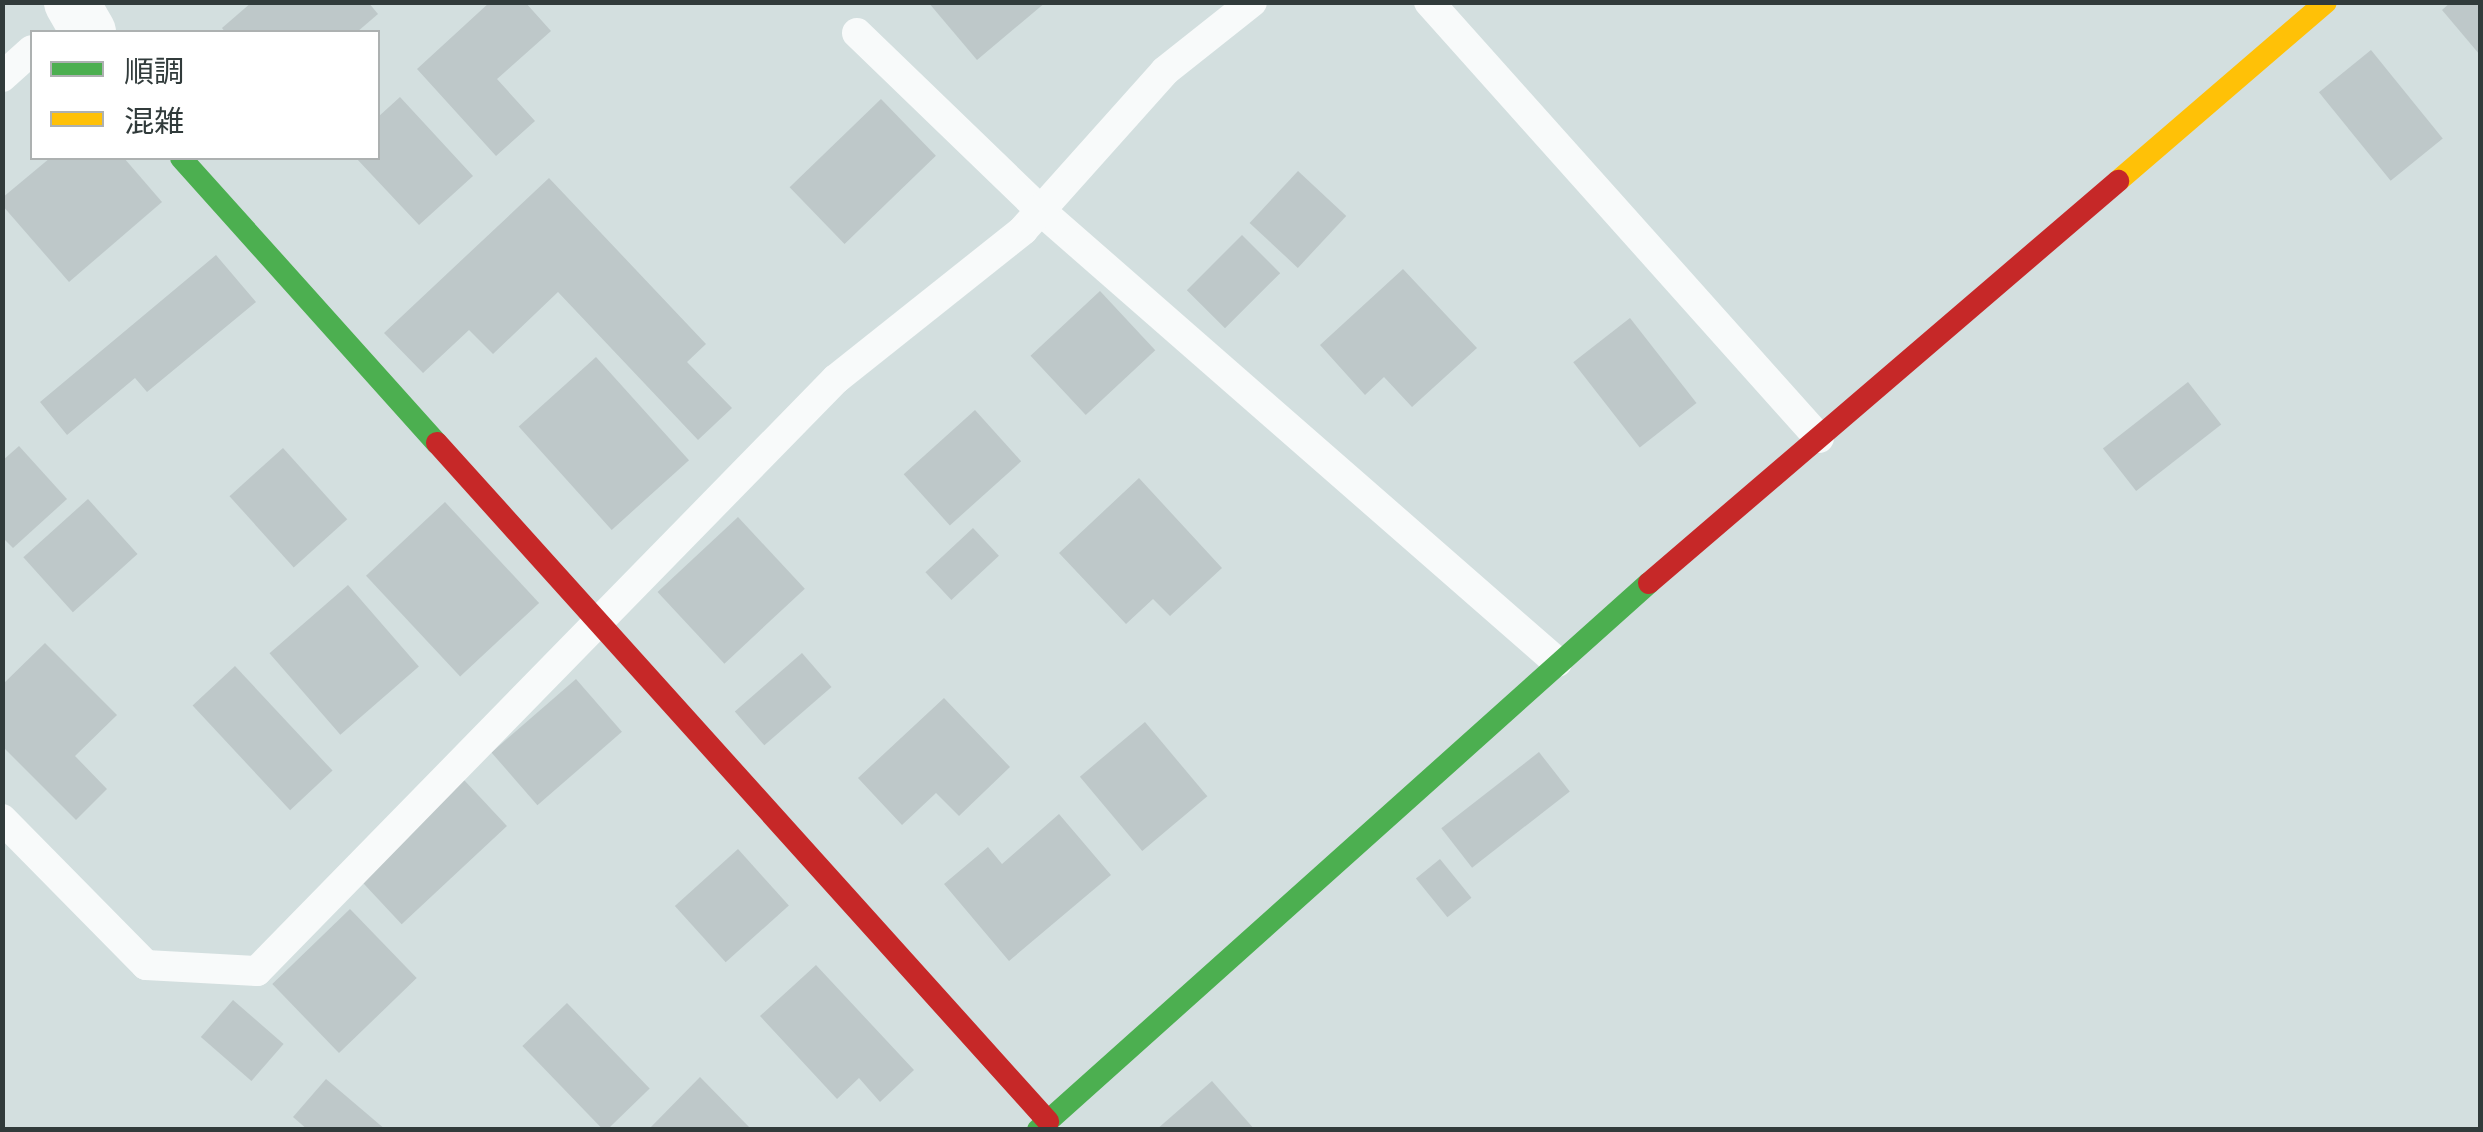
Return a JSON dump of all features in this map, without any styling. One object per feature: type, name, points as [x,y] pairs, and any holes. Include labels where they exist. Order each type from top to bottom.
[{"type":"street","points":[[183,160],[598,620],[1043,1125],[1557,662],[2326,2]]},
{"type":"lane","points":[[2,819],[146,965],[257,971],[836,379],[1040,210],[1165,71],[1252,2]]},
{"type":"lane","points":[[1428,2],[1819,438]]},
{"type":"lane","points":[[856,32],[1040,210],[1557,662]]},
{"type":"lane","points":[[2,77],[30,52]]},
{"type":"building","points":[[252,2],[368,2],[378,14],[359,30],[222,28]]},
{"type":"building","points":[[490,2],[525,2],[551,31],[497,79],[535,121],[496,156],[417,69]]},
{"type":"building","points":[[928,2],[1046,2],[977,60]]},
{"type":"building","points":[[2451,2],[2480,2],[2480,55],[2442,10]]},
{"type":"building","points":[[2371,50],[2443,139],[2391,181],[2319,92]]},
{"type":"building","points":[[400,97],[473,176],[419,225],[358,160],[380,160],[380,115]]},
{"type":"building","points":[[881,99],[936,156],[845,244],[790,187]]},
{"type":"building","points":[[48,160],[126,160],[162,202],[69,282],[2,205],[2,198]]},
{"type":"building","points":[[1298,171],[1346,216],[1298,268],[1250,223]]},
{"type":"building","points":[[549,178],[706,344],[687,362],[732,408],[698,440],[558,292],[493,354],[469,330],[423,373],[384,333]]},
{"type":"building","points":[[1242,235],[1280,273],[1225,328],[1187,290]]},
{"type":"building","points":[[216,255],[256,302],[147,392],[135,378],[67,435],[40,402]]},
{"type":"building","points":[[1403,269],[1477,348],[1412,407],[1384,377],[1365,395],[1320,345]]},
{"type":"building","points":[[1100,291],[1155,350],[1086,415],[1031,356]]},
{"type":"building","points":[[1630,318],[1696,403],[1640,447],[1573,362]]},
{"type":"building","points":[[596,357],[689,460],[612,530],[519,427]]},
{"type":"building","points":[[2188,382],[2221,425],[2136,491],[2103,448]]},
{"type":"building","points":[[975,410],[1021,461],[950,526],[904,474]]},
{"type":"building","points":[[19,446],[67,499],[13,548],[2,537],[2,461]]},
{"type":"building","points":[[283,448],[347,519],[294,568],[229,496]]},
{"type":"building","points":[[1139,478],[1222,568],[1170,616],[1153,599],[1126,624],[1059,553]]},
{"type":"building","points":[[88,499],[138,554],[73,612],[23,557]]},
{"type":"building","points":[[445,502],[539,603],[460,677],[366,576]]},
{"type":"building","points":[[738,517],[805,589],[724,664],[658,592]]},
{"type":"building","points":[[973,528],[999,556],[951,600],[925,572]]},
{"type":"building","points":[[348,585],[419,667],[340,735],[270,653]]},
{"type":"building","points":[[45,643],[117,715],[75,756],[107,789],[76,820],[2,746],[2,685]]},
{"type":"building","points":[[802,653],[832,687],[764,745],[735,711]]},
{"type":"building","points":[[235,666],[333,771],[290,810],[193,706]]},
{"type":"building","points":[[576,679],[622,732],[537,805],[491,752]]},
{"type":"building","points":[[944,698],[1010,767],[959,816],[936,793],[902,825],[858,778]]},
{"type":"building","points":[[1145,722],[1207,796],[1142,851],[1080,777]]},
{"type":"building","points":[[1539,752],[1570,791],[1472,868],[1441,828]]},
{"type":"building","points":[[464,780],[507,826],[402,924],[359,878]]},
{"type":"building","points":[[1059,814],[1111,875],[1009,961],[944,884],[988,847],[1002,864]]},
{"type":"building","points":[[738,849],[789,905],[726,962],[675,906]]},
{"type":"building","points":[[1440,859],[1471,898],[1447,917],[1416,879]]},
{"type":"building","points":[[350,909],[417,978],[339,1053],[272,984]]},
{"type":"building","points":[[816,965],[914,1070],[880,1102],[859,1078],[837,1099],[760,1016]]},
{"type":"building","points":[[233,1000],[284,1044],[251,1081],[201,1037]]},
{"type":"building","points":[[567,1003],[650,1089],[603,1130],[522,1046]]},
{"type":"building","points":[[700,1077],[752,1130],[648,1130]]},
{"type":"building","points":[[326,1079],[386,1130],[308,1130],[293,1117]]},
{"type":"building","points":[[1212,1081],[1255,1130],[1156,1130]]},
{"type":"traffic: fast","points":[[183,160],[437,443]]},
{"type":"traffic: fast","points":[[1038,1130],[1649,583]]},
{"type":"traffic: slow","points":[[2118,181],[2326,2]]},
{"type":"traffic: jam","points":[[1649,583],[2118,181]]},
{"type":"traffic: jam","points":[[437,443],[1048,1121]]}]
